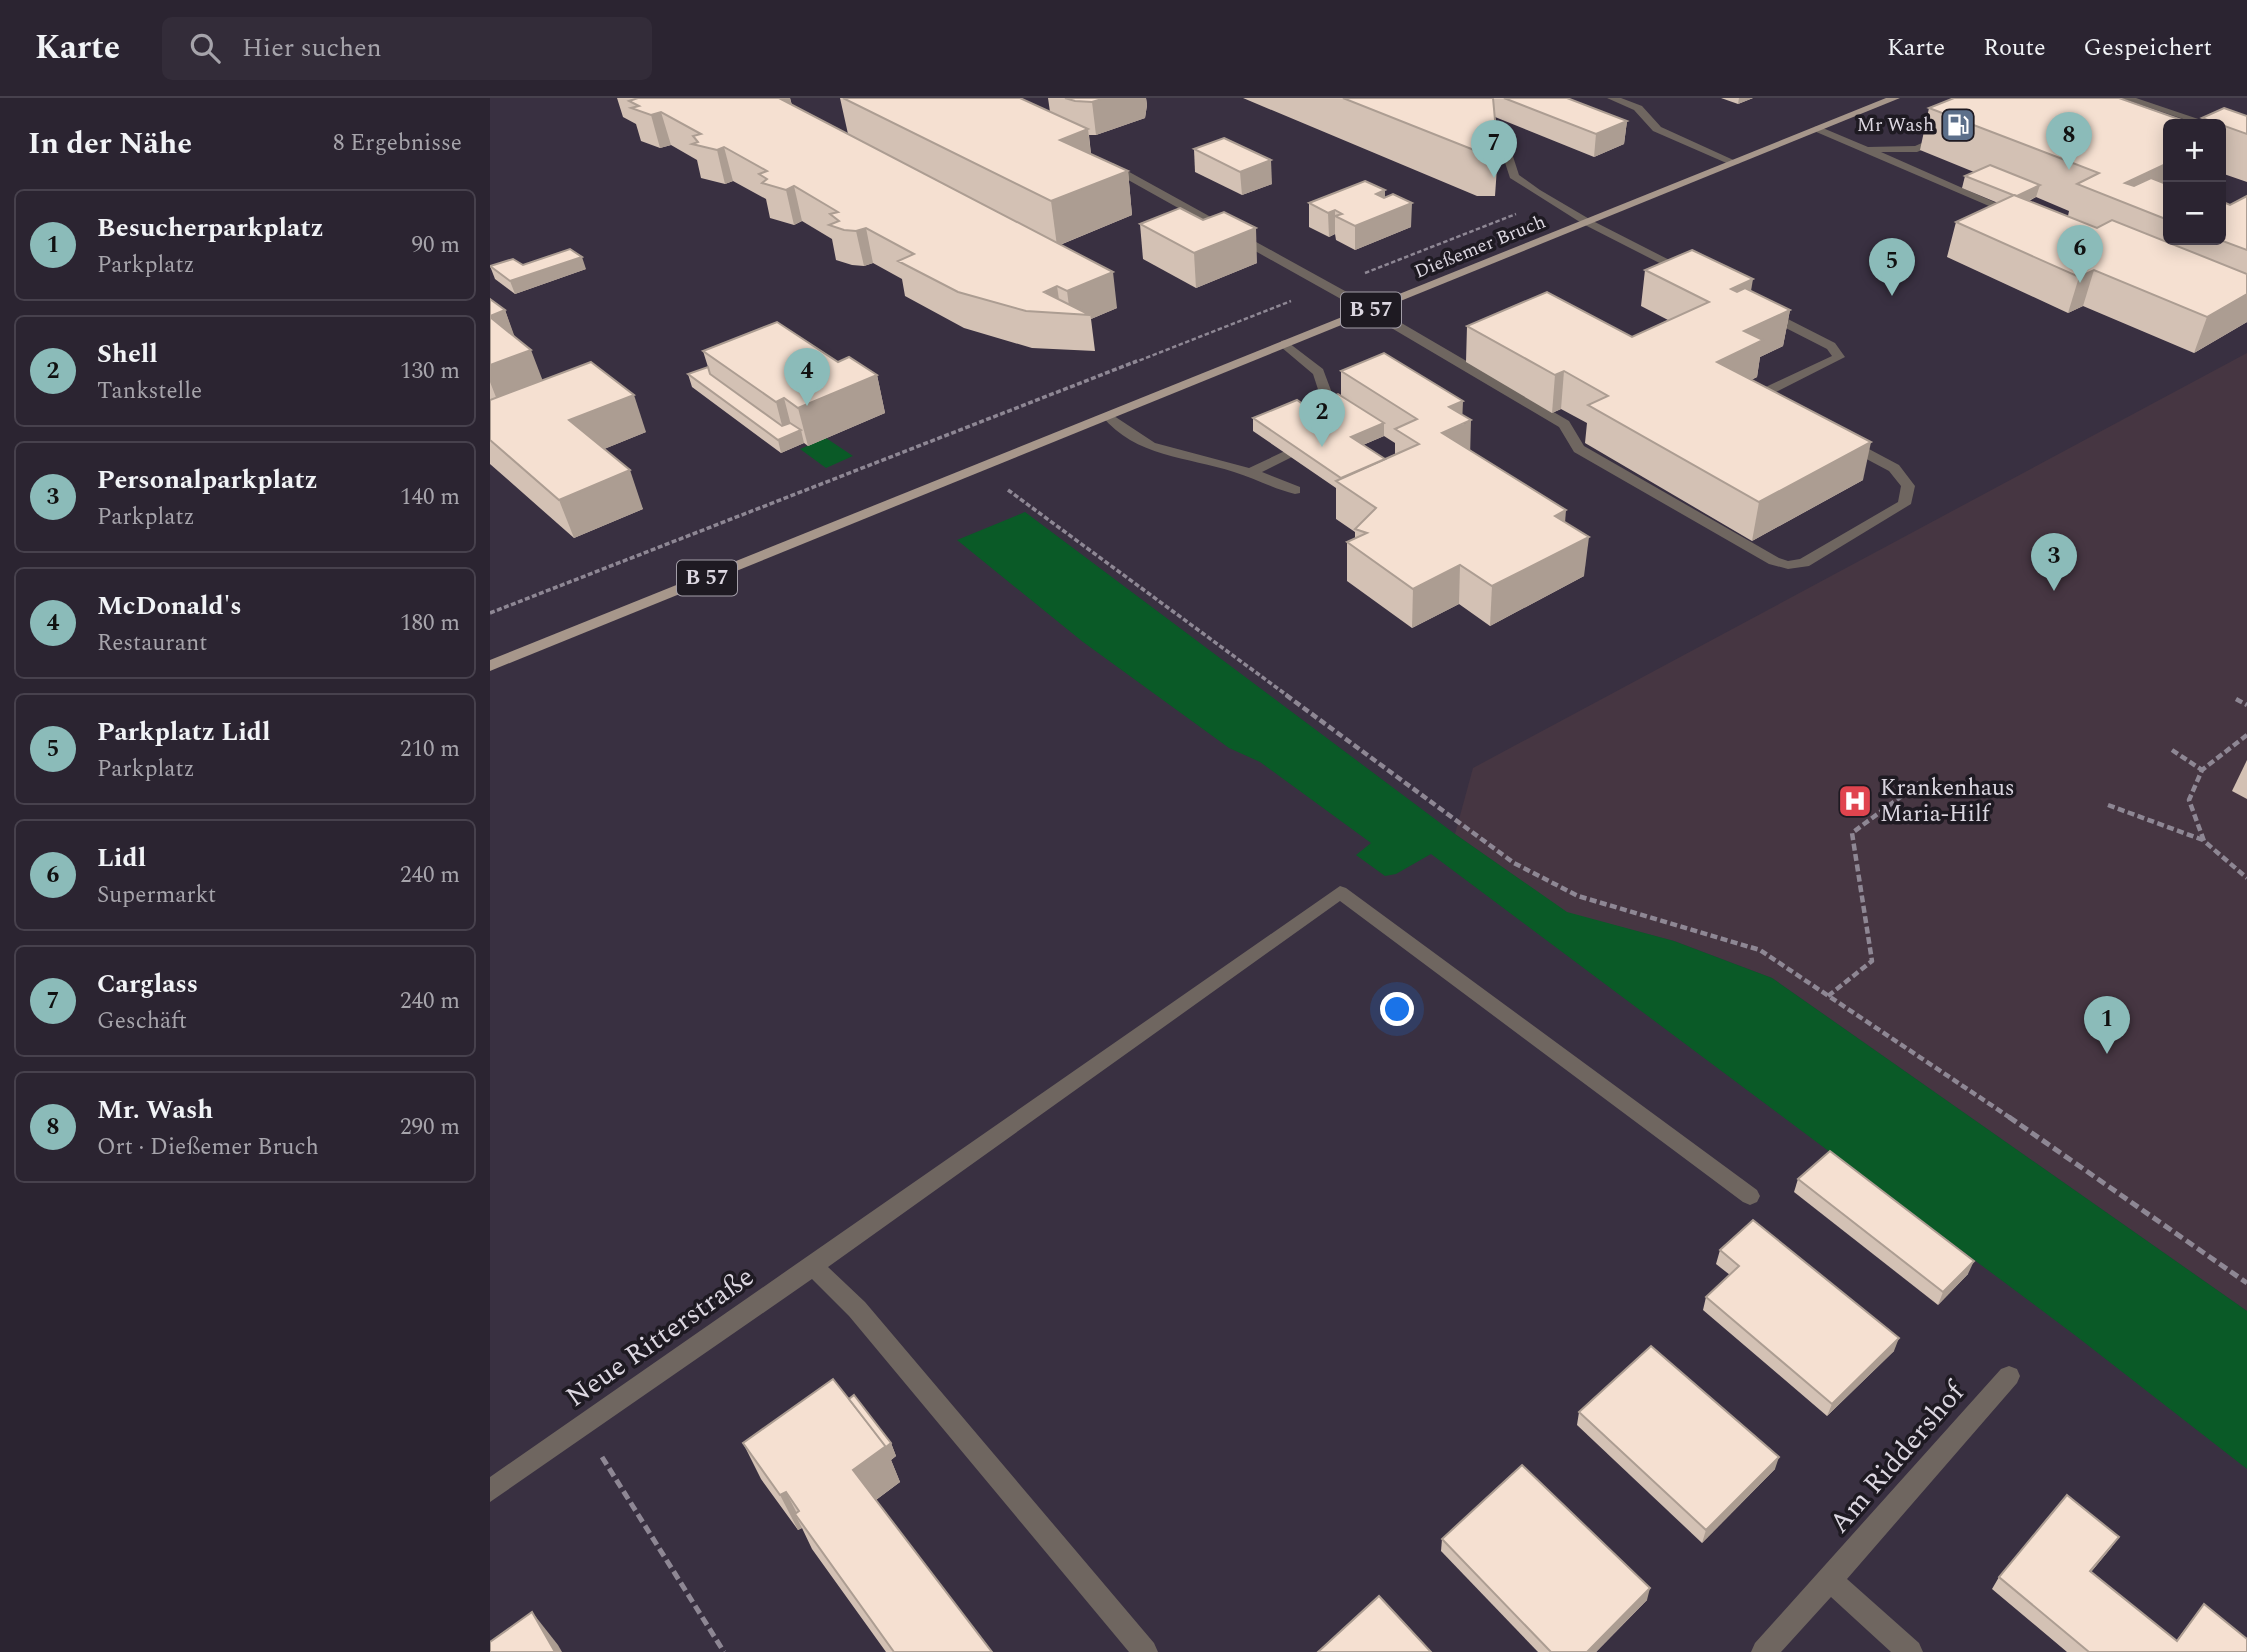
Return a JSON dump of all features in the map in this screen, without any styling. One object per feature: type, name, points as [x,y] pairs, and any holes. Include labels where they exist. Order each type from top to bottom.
[{"type":"main road","name":"Dießemer Bruch","points":[[490,666],[1895,98]]},
{"type":"street","points":[[1612,98],[1639,108],[1657,129],[1735,163]]},
{"type":"street","points":[[2126,98],[2192,119]]},
{"type":"street","points":[[1458,117],[1495,131],[1502,137],[1514,176],[1550,201],[1697,278]]},
{"type":"street","points":[[1818,129],[2026,214],[1956,181]]},
{"type":"street","points":[[1864,149],[1901,149],[1917,149],[1950,135],[1901,149]]},
{"type":"street","points":[[1099,159],[1370,310],[1564,424],[1579,449],[1774,561],[1788,565],[1804,563],[1904,505],[1908,486],[1894,468],[1832,435]]},
{"type":"street","points":[[1758,309],[1831,346],[1839,357],[1758,396],[1783,409]]},
{"type":"street","points":[[1249,473],[1333,434],[1319,372],[1285,344]]},
{"type":"street","points":[[1108,416],[1124,434],[1141,444],[1249,473],[1295,490]]},
{"type":"street","name":"Neue Ritterstraße","points":[[490,1490],[813,1266],[1340,892],[1750,1196]]},
{"type":"street","points":[[813,1266],[857,1309],[1144,1652]]},
{"type":"street","name":"Am Riddershof","points":[[1763,1652],[1830,1580],[2009,1376]]},
{"type":"street","points":[[1830,1580],[1910,1652]]},
{"type":"path","points":[[490,613],[1550,201]]},
{"type":"path","points":[[979,468],[1514,863],[1578,896],[1760,950],[1982,1098],[2247,1283]]},
{"type":"path","points":[[2236,699],[2247,705]]},
{"type":"path","points":[[2204,841],[2189,800],[2202,770],[2247,735]]},
{"type":"path","points":[[2172,750],[2202,770]]},
{"type":"path","points":[[1828,996],[1872,961],[1852,833],[1922,780]]},
{"type":"path","points":[[2108,805],[2204,841],[2247,878]]},
{"type":"path","points":[[583,1427],[724,1652]]},
{"type":"shaded area","name":"Krankenhaus Maria-Hilf","points":[[2247,353],[2247,1311],[1772,978],[1674,941],[1567,913],[1455,834],[1473,768]]},
{"type":"green space","points":[[826,438],[853,456],[826,468],[800,449]]},
{"type":"green space","points":[[1025,512],[1455,834],[1567,912],[1674,941],[1772,978],[2247,1311],[2247,1469],[2076,1336],[1431,854],[1396,874],[1385,876],[1356,855],[1371,843],[1260,762],[1229,748],[1083,642],[957,540]]},
{"type":"building","points":[[638,98],[779,98],[1113,272],[1067,291],[1057,286],[1044,292],[1090,315],[1026,311],[958,292],[898,261],[914,254],[866,228],[856,231],[829,225],[839,221],[830,214],[838,212],[794,186],[786,190],[762,183],[767,179],[759,174],[767,171],[724,147],[717,150],[692,144],[698,142],[693,136],[701,134],[661,112],[651,115],[631,108],[639,106],[629,101]]},
{"type":"building","points":[[843,98],[1020,98],[1088,129],[1060,140],[1128,171],[1051,201]]},
{"type":"building","points":[[1065,98],[1105,98],[1092,102]]},
{"type":"building","points":[[1343,98],[1493,98],[1498,153],[1479,152]]},
{"type":"building","points":[[1504,98],[1567,98],[1627,121],[1596,134]]},
{"type":"building","points":[[1954,98],[2119,98],[2179,119],[2163,119],[2163,165],[2125,183],[2134,186],[2151,178],[2163,183],[2163,218],[2077,184],[2099,173],[1929,108]]},
{"type":"building","points":[[2224,108],[2247,116],[2247,134],[2226,127],[2226,119],[2202,118]]},
{"type":"building","points":[[1224,138],[1271,160],[1240,172],[1194,149]]},
{"type":"building","points":[[1990,165],[2040,185],[2017,196],[1965,176]]},
{"type":"building","points":[[1365,181],[1385,190],[1376,194],[1384,198],[1393,194],[1412,203],[1355,226],[1335,216],[1342,214],[1335,210],[1328,213],[1309,203]]},
{"type":"building","points":[[2014,195],[2097,228],[2112,220],[2163,240],[2163,245],[2174,245],[2247,274],[2247,294],[2207,317],[2094,270],[2079,277],[1956,222]]},
{"type":"building","points":[[2247,196],[2247,250],[2226,242],[2226,203],[2230,205]]},
{"type":"building","points":[[1180,208],[1203,220],[1224,212],[1256,228],[1194,253],[1140,224]]},
{"type":"building","points":[[570,249],[582,257],[510,281],[490,266],[513,259],[523,265]]},
{"type":"building","points":[[1692,250],[1753,279],[1731,289],[1737,292],[1745,288],[1790,310],[1744,331],[1763,340],[1717,362],[1871,442],[1759,502],[1588,405],[1608,396],[1564,371],[1555,375],[1467,326],[1547,292],[1632,337],[1709,302],[1645,270]]},
{"type":"building","points":[[490,299],[505,310],[490,316]]},
{"type":"building","points":[[490,317],[531,350],[490,365]]},
{"type":"building","points":[[777,322],[838,362],[849,357],[877,375],[798,408],[784,398],[776,402],[703,351]]},
{"type":"building","points":[[1384,353],[1463,401],[1449,407],[1471,420],[1442,433],[1566,510],[1555,516],[1589,537],[1492,586],[1460,565],[1413,589],[1347,542],[1367,533],[1355,529],[1376,508],[1336,481],[1419,444],[1395,429],[1417,419],[1341,371]]},
{"type":"building","points":[[591,362],[634,395],[569,420],[630,470],[559,500],[490,440],[490,400]]},
{"type":"building","points":[[708,367],[710,374],[782,426],[790,423],[801,430],[778,440],[688,374]]},
{"type":"building","points":[[1338,394],[1384,423],[1351,437],[1385,459],[1341,478],[1253,418],[1297,400],[1307,407]]},
{"type":"building","points":[[1830,1151],[1974,1261],[1943,1292],[1798,1179]]},
{"type":"building","points":[[1753,1220],[1899,1338],[1832,1404],[1706,1297],[1739,1266],[1720,1250]]},
{"type":"building","points":[[1651,1346],[1779,1457],[1706,1530],[1579,1412]]},
{"type":"building","points":[[833,1379],[886,1446],[853,1470],[992,1652],[894,1652],[795,1514],[799,1511],[786,1492],[780,1495],[743,1443]]},
{"type":"building","points":[[854,1395],[891,1443],[886,1447],[849,1399]]},
{"type":"building","points":[[1522,1465],[1650,1588],[1587,1652],[1551,1652],[1442,1539]]},
{"type":"building","points":[[2067,1495],[2119,1537],[2090,1571],[2177,1641],[2204,1604],[2247,1639],[2247,1652],[2089,1652],[1999,1577]]},
{"type":"building","points":[[1379,1596],[1431,1652],[1318,1652]]},
{"type":"building","points":[[532,1612],[555,1652],[490,1652],[490,1642]]},
{"type":"place","name":"Mr Wash","points":[[1958,125]]},
{"type":"place","name":"Mr. Wash","points":[[2069,170]]},
{"type":"place","name":"Carglass","points":[[1494,178]]},
{"type":"place","name":"Lidl","points":[[2080,283]]},
{"type":"place","name":"Parkplatz Lidl","points":[[1892,296]]},
{"type":"place","name":"McDonald's","points":[[807,406]]},
{"type":"place","name":"Shell","points":[[1322,447]]},
{"type":"place","name":"Personalparkplatz","points":[[2054,591]]},
{"type":"place","name":"Krankenhaus Maria-Hilf","points":[[1855,801]]},
{"type":"place","name":"Besucherparkplatz","points":[[2107,1054]]}]
